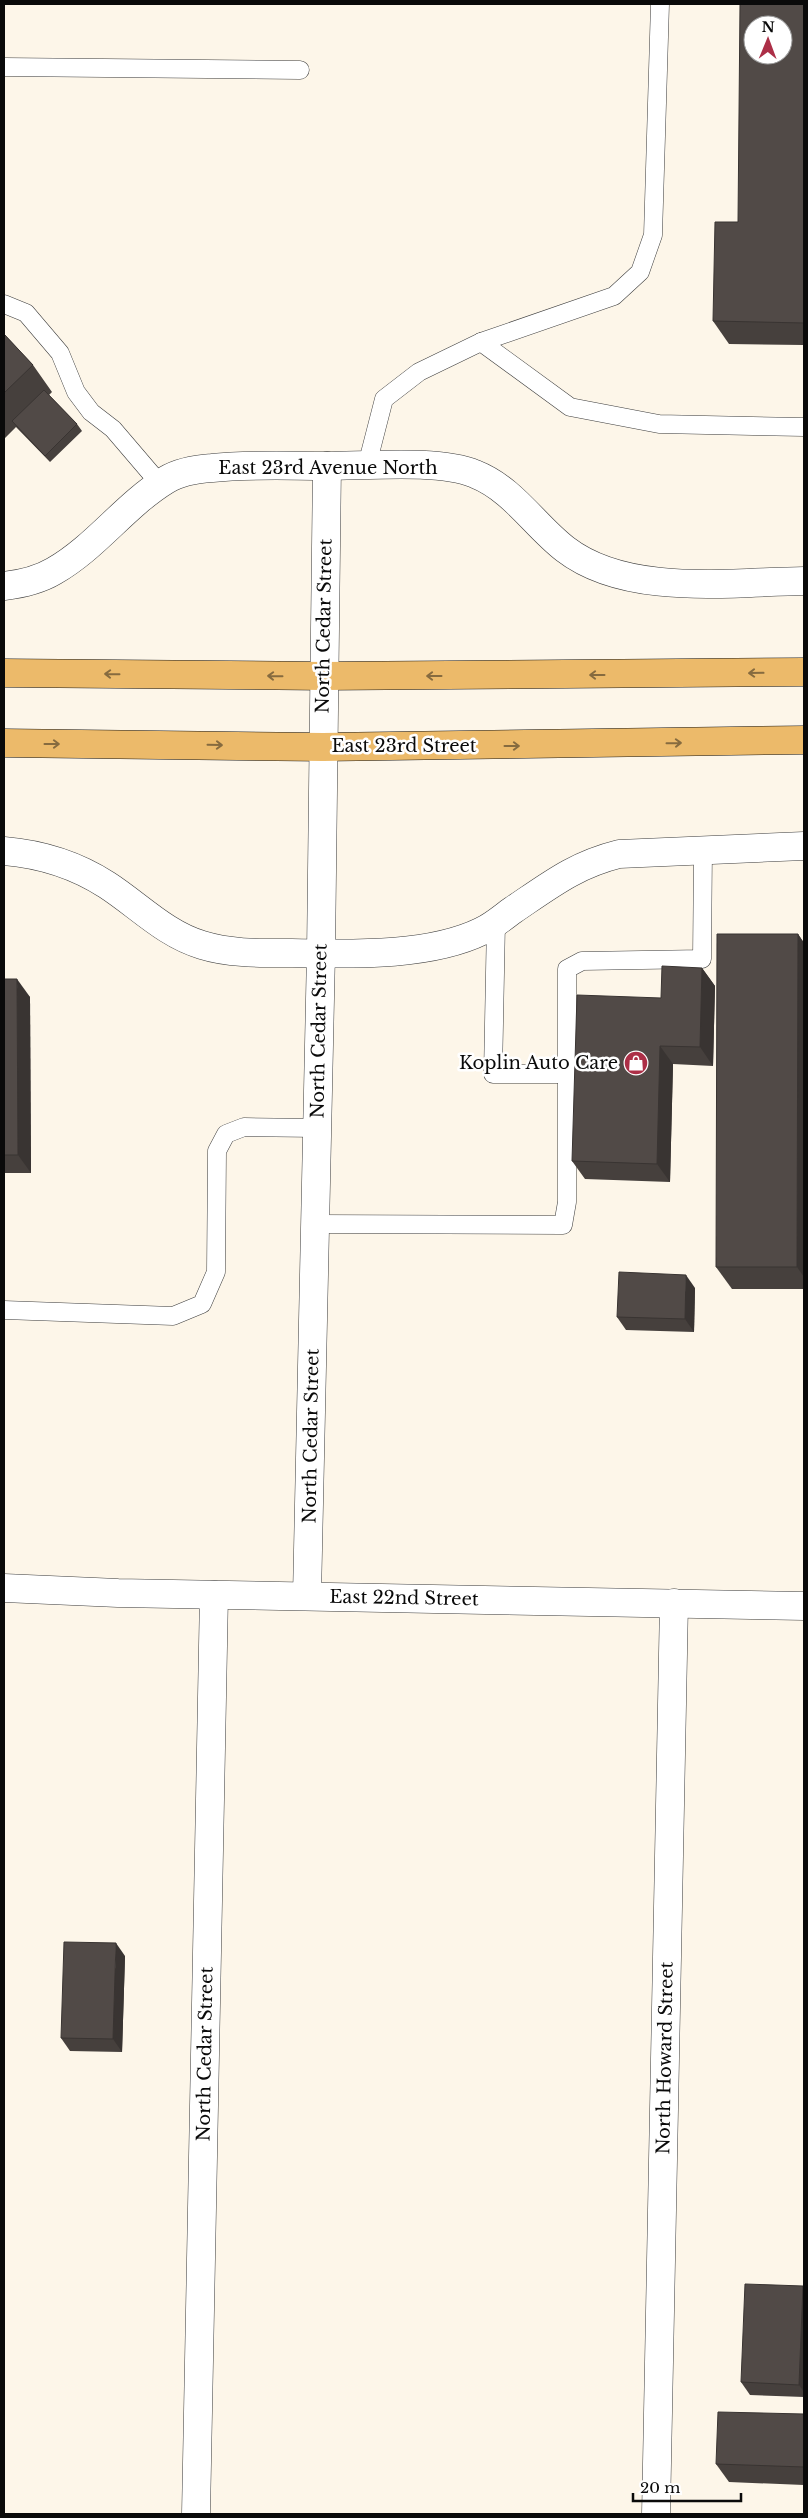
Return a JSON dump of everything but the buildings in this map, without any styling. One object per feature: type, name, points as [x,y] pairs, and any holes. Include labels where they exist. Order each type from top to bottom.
[{"type":"main road","points":[[4,673],[324,676],[804,672]]},
{"type":"main road","name":"East 23rd Street","points":[[4,743],[323,747],[804,740]]},
{"type":"street","name":"East 23rd Avenue North","points":[[4,586],[30,581],[54,572],[80,554],[160,484],[178,474],[211,468],[418,465],[473,473],[494,483],[516,500],[557,542],[586,563],[636,579],[669,583],[804,581]]},
{"type":"street","name":"North Cedar Street","points":[[307,1596],[318,1128],[327,466]]},
{"type":"street","points":[[4,851],[32,855],[67,864],[81,870],[107,885],[187,941],[212,948],[248,953],[321,953],[388,951],[461,940],[484,930],[570,871],[593,860],[619,854],[804,846]]},
{"type":"street","name":"East 22nd Street","points":[[4,1588],[214,1595],[804,1606]]},
{"type":"street","name":"North Cedar Street","points":[[196,2514],[214,1595]]},
{"type":"street","name":"North Howard Street","points":[[656,2514],[674,1603]]},
{"type":"lane","points":[[367,466],[384,399],[419,372],[481,342],[614,296],[640,272],[653,235],[660,4]]},
{"type":"lane","points":[[4,67],[300,70]]},
{"type":"lane","points":[[4,304],[26,313],[60,353],[76,392],[91,412],[113,429],[160,484]]},
{"type":"lane","points":[[481,342],[570,407],[660,424],[804,427]]},
{"type":"lane","points":[[315,1224],[562,1225],[567,1202],[567,969],[582,961],[702,959],[703,849]]},
{"type":"lane","points":[[496,922],[492,1074],[567,1074]]},
{"type":"lane","points":[[4,1310],[174,1316],[202,1304],[216,1272],[217,1151],[226,1134],[244,1127],[318,1128]]},
{"type":"place","name":"Koplin Auto Care","points":[[636,1063]]}]
